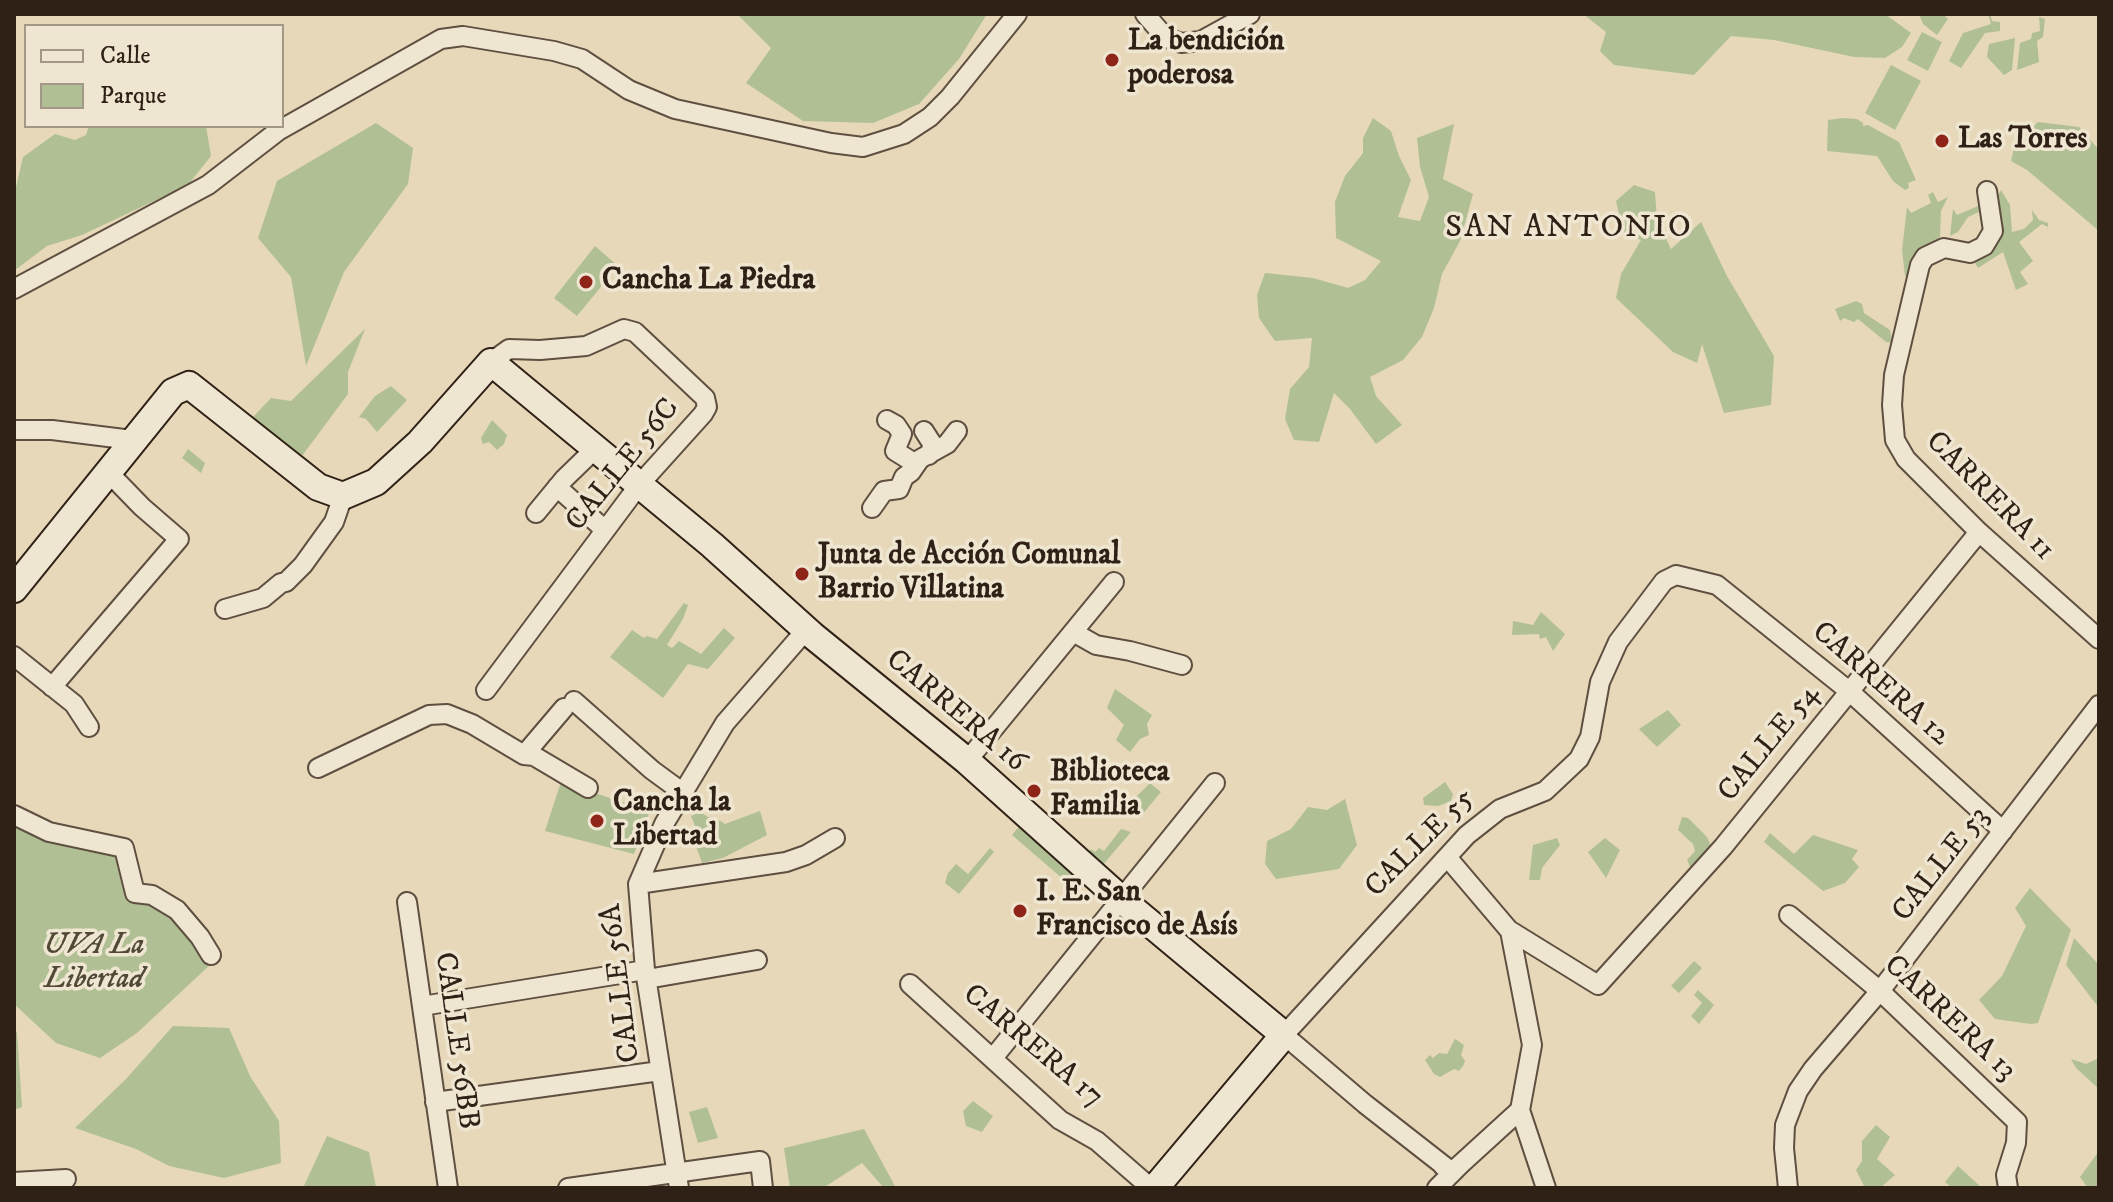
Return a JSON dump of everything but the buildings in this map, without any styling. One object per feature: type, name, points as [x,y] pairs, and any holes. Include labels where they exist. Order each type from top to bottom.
[{"type":"street","points":[[284,128],[441,39],[463,36],[550,50],[582,59],[629,90],[675,109],[831,143],[863,147],[904,134],[930,117],[1017,14]]},
{"type":"street","points":[[1145,14],[1165,37],[1181,43],[1201,41],[1250,14]]},
{"type":"street","points":[[14,289],[208,185],[283,128]]},
{"type":"street","name":"CARRERA 11","points":[[1987,191],[1993,231],[1984,246],[1970,253],[1944,248],[1925,257],[1920,265],[1894,375],[1892,405],[1895,440],[1906,459],[1979,532],[2099,639]]},
{"type":"street","name":"CALLE 56C","points":[[486,690],[639,485],[707,407],[705,398],[635,332],[624,329],[586,346],[509,349],[491,362]]},
{"type":"street","points":[[14,589],[173,392],[189,385],[318,487],[343,496],[376,482],[420,442],[491,362]]},
{"type":"street","name":"CARRERA 16","points":[[491,362],[712,545],[806,630],[967,761],[1122,900],[1452,1172]]},
{"type":"street","points":[[887,420],[896,425],[902,434],[895,451],[922,460]]},
{"type":"street","points":[[14,430],[52,430],[132,440]]},
{"type":"street","points":[[872,508],[884,491],[899,489],[904,477],[933,445],[924,431]]},
{"type":"street","points":[[922,460],[947,444],[957,431]]},
{"type":"street","points":[[536,513],[596,448]]},
{"type":"street","points":[[52,687],[179,539],[108,472]]},
{"type":"street","points":[[557,487],[605,530]]},
{"type":"street","points":[[225,609],[263,598],[286,582],[303,565],[334,522],[343,496]]},
{"type":"street","name":"CALLE 54","points":[[1509,931],[1598,985],[1723,847],[1979,532]]},
{"type":"street","name":"CARRERA 12","points":[[1545,791],[1579,759],[1590,737],[1600,682],[1618,642],[1664,581],[1676,575],[1717,585],[1849,691],[2003,831]]},
{"type":"street","points":[[967,761],[1114,582]]},
{"type":"street","name":"CALLE 56A","points":[[677,1180],[646,975],[638,884],[664,824],[725,723],[806,630]]},
{"type":"street","points":[[1073,632],[1096,645],[1182,665]]},
{"type":"street","points":[[14,656],[74,704],[89,727]]},
{"type":"street","points":[[524,755],[569,705],[682,792]]},
{"type":"street","name":"CALLE 53","points":[[1788,1188],[1785,1125],[1790,1107],[1813,1069],[1880,991],[2099,705]]},
{"type":"street","points":[[318,768],[429,715],[447,714],[472,724],[524,755],[534,756],[588,788]]},
{"type":"street","points":[[993,1058],[1215,783]]},
{"type":"street","name":"CALLE 55","points":[[1153,1188],[1284,1035],[1467,835],[1500,809],[1545,791]]},
{"type":"street","points":[[14,815],[49,832],[124,848],[135,893],[152,895],[177,910],[211,955]]},
{"type":"street","points":[[638,884],[786,862],[806,855],[835,838]]},
{"type":"street","points":[[1447,857],[1509,931],[1532,1045],[1520,1110],[1546,1188]]},
{"type":"street","name":"CALLE 56BB","points":[[407,902],[448,1188]]},
{"type":"street","name":"CARRERA 13","points":[[1789,915],[1880,991],[2017,1122],[2016,1143],[2006,1175],[2008,1188]]},
{"type":"street","points":[[422,1006],[757,960]]},
{"type":"street","name":"CARRERA 17","points":[[910,984],[1060,1120],[1097,1141],[1153,1188]]},
{"type":"street","points":[[435,1102],[660,1071]]},
{"type":"street","points":[[1437,1188],[1520,1110]]},
{"type":"street","points":[[568,1188],[677,1180],[760,1161],[763,1188]]},
{"type":"street","points":[[14,1182],[66,1179]]},
{"type":"green space","points":[[737,14],[987,14],[959,59],[919,104],[873,123],[803,121],[746,83],[771,48]]},
{"type":"green space","points":[[1583,14],[1885,14],[1911,33],[1902,47],[1885,58],[1854,57],[1774,40],[1731,36],[1694,75],[1614,65],[1600,51],[1606,32]]},
{"type":"green space","points":[[1919,14],[1943,14],[1948,19],[1937,35],[1923,24]]},
{"type":"green space","points":[[1988,14],[1992,21],[2000,22],[2000,31],[1985,33],[1961,68],[1949,61],[1963,33],[1991,24]]},
{"type":"green space","points":[[2039,17],[2045,19],[2043,37],[2037,41],[2039,62],[2017,70],[2020,43],[2031,39],[2032,33],[2040,31]]},
{"type":"green space","points":[[1922,32],[1942,42],[1928,71],[1907,60]]},
{"type":"green space","points":[[2015,38],[2012,70],[2004,75],[1987,57],[1989,44]]},
{"type":"green space","points":[[1891,65],[1921,81],[1895,130],[1865,113]]},
{"type":"green space","points":[[1373,118],[1391,131],[1411,180],[1398,217],[1420,221],[1429,197],[1420,167],[1417,138],[1454,124],[1443,179],[1473,194],[1460,241],[1442,274],[1434,308],[1422,337],[1403,360],[1370,377],[1376,396],[1402,425],[1376,444],[1334,393],[1319,442],[1294,440],[1285,419],[1290,389],[1309,367],[1312,338],[1275,341],[1259,318],[1257,295],[1265,273],[1313,278],[1348,288],[1365,280],[1381,261],[1336,238],[1335,202],[1345,176],[1363,153],[1363,138]]},
{"type":"green space","points":[[1857,119],[1863,126],[1868,125],[1899,142],[1916,180],[1908,183],[1909,188],[1905,190],[1893,181],[1877,156],[1827,151],[1828,120]]},
{"type":"green space","points":[[2038,122],[2079,127],[2099,150],[2099,231],[2027,170],[2011,161],[2015,144]]},
{"type":"green space","points":[[376,123],[413,148],[408,184],[344,272],[306,366],[291,277],[258,238],[277,181]]},
{"type":"green space","points":[[88,128],[206,128],[211,156],[188,185],[82,235],[47,246],[14,271],[14,196],[23,157],[55,134],[75,140],[86,135]]},
{"type":"green space","points":[[1634,185],[1655,192],[1657,220],[1671,249],[1701,222],[1727,276],[1774,356],[1771,405],[1724,413],[1702,344],[1697,363],[1673,352],[1616,298],[1621,274],[1641,240],[1623,232],[1616,201]]},
{"type":"green space","points":[[2001,190],[2010,205],[2012,232],[2024,229],[2033,220],[2032,210],[2039,220],[2048,223],[2048,227],[2042,224],[2019,242],[2033,261],[2020,272],[2028,284],[2016,290],[2003,252],[1978,268],[1974,261],[1989,256],[2000,240],[2003,222],[1996,199]]},
{"type":"green space","points":[[1933,192],[1938,202],[1948,197],[1941,211],[1940,237],[1912,262],[1905,276],[1902,250],[1907,207],[1911,213],[1931,203],[1928,195]]},
{"type":"green space","points":[[1978,206],[1981,211],[1968,217],[1958,232],[1950,236],[1953,209],[1957,215]]},
{"type":"green space","name":"Cancha La Piedra","points":[[595,246],[618,266],[577,316],[554,298]]},
{"type":"green space","points":[[1856,301],[1862,304],[1864,313],[1890,330],[1893,343],[1886,342],[1858,319],[1854,322],[1844,318],[1840,321],[1835,309]]},
{"type":"green space","points":[[365,329],[348,372],[348,394],[299,460],[251,419],[271,398],[291,401]]},
{"type":"green space","points":[[391,386],[407,400],[377,432],[366,419],[359,417],[375,396]]},
{"type":"green space","points":[[492,420],[507,435],[504,444],[497,450],[489,442],[483,444],[481,438]]},
{"type":"green space","points":[[188,449],[205,463],[201,473],[182,458]]},
{"type":"green space","points":[[684,603],[688,605],[683,619],[667,645],[672,648],[679,641],[701,654],[724,628],[735,638],[708,669],[688,664],[663,698],[610,657],[632,630],[644,638],[657,639]]},
{"type":"green space","points":[[1541,612],[1565,634],[1553,651],[1546,637],[1540,639],[1539,634],[1512,635],[1513,621],[1533,625]]},
{"type":"green space","points":[[1115,689],[1152,715],[1147,724],[1149,735],[1140,739],[1130,752],[1116,740],[1124,725],[1107,708]]},
{"type":"green space","points":[[1668,710],[1681,725],[1657,747],[1639,729]]},
{"type":"green space","name":"Cancha la Libertad","points":[[561,782],[650,811],[634,854],[545,831]]},
{"type":"green space","points":[[1445,782],[1453,794],[1451,801],[1438,806],[1424,805],[1423,798]]},
{"type":"green space","points":[[1150,783],[1161,792],[1141,816],[1128,805]]},
{"type":"green space","points":[[1345,799],[1357,845],[1339,869],[1276,879],[1265,864],[1267,841],[1291,829],[1308,807],[1327,810]]},
{"type":"green space","points":[[760,811],[767,835],[723,858],[702,863],[692,835],[698,833],[691,816],[700,812],[725,824]]},
{"type":"green space","name":"UVA La Libertad","points":[[14,817],[113,847],[127,877],[164,904],[211,964],[137,1033],[100,1058],[56,1043],[14,1004]]},
{"type":"green space","points":[[1682,817],[1688,818],[1707,837],[1711,846],[1709,854],[1692,871],[1687,860],[1695,851],[1693,844],[1678,830]]},
{"type":"green space","points":[[1020,825],[1086,882],[1078,892],[1012,835]]},
{"type":"green space","points":[[1121,829],[1131,832],[1101,867],[1086,855],[1091,849],[1104,851]]},
{"type":"green space","points":[[1770,833],[1794,854],[1813,835],[1858,850],[1852,859],[1859,867],[1845,883],[1823,891],[1764,842]]},
{"type":"green space","points":[[1557,838],[1560,845],[1542,868],[1540,880],[1529,880],[1533,845]]},
{"type":"green space","points":[[1605,838],[1620,850],[1606,878],[1588,852]]},
{"type":"green space","points":[[990,848],[994,852],[959,894],[945,883],[948,873],[956,864],[968,874]]},
{"type":"green space","points":[[2030,888],[2071,930],[2038,1023],[2031,1024],[1995,1019],[1979,1000],[2002,976],[2026,926],[2015,908]]},
{"type":"green space","points":[[2074,938],[2099,965],[2099,1008],[2066,965]]},
{"type":"green space","points":[[1694,961],[1702,968],[1679,993],[1671,986]]},
{"type":"green space","points":[[1698,990],[1714,1005],[1699,1024],[1691,1016],[1702,1003],[1694,995]]},
{"type":"green space","points":[[173,1026],[229,1028],[250,1076],[279,1121],[281,1163],[224,1178],[169,1166],[136,1149],[75,1128],[126,1079]]},
{"type":"green space","points":[[14,1029],[17,1032],[22,1107],[14,1110]]},
{"type":"green space","points":[[1455,1039],[1464,1045],[1461,1055],[1465,1061],[1459,1071],[1454,1069],[1440,1077],[1434,1074],[1425,1060],[1430,1055],[1433,1058],[1439,1053],[1447,1054]]},
{"type":"green space","points":[[2099,1058],[2099,1089],[2076,1068],[2071,1059],[2086,1064]]},
{"type":"green space","points":[[973,1101],[993,1116],[982,1132],[966,1126],[963,1111]]},
{"type":"green space","points":[[707,1107],[718,1138],[698,1143],[689,1112]]},
{"type":"green space","points":[[1876,1125],[1890,1137],[1877,1159],[1895,1175],[1880,1188],[1865,1188],[1856,1170],[1862,1161],[1862,1141]]},
{"type":"green space","points":[[864,1129],[896,1188],[884,1188],[862,1163],[823,1188],[790,1188],[784,1148]]},
{"type":"green space","points":[[327,1136],[369,1152],[376,1187],[303,1188]]},
{"type":"green space","points":[[2099,1151],[2099,1188],[2088,1188],[2080,1177]]},
{"type":"green space","points":[[1958,1166],[1981,1187],[1952,1188],[1945,1182]]},
{"type":"place","name":"La bendición poderosa","points":[[1112,60]]},
{"type":"place","name":"Las Torres","points":[[1942,141]]},
{"type":"place","name":"Cancha La Piedra","points":[[586,282]]},
{"type":"place","name":"Junta de Acción Comunal Barrio Villatina","points":[[802,574]]},
{"type":"place","name":"Biblioteca Familia","points":[[1034,791]]},
{"type":"place","name":"Cancha la Libertad","points":[[597,821]]},
{"type":"place","name":"I. E. San Francisco de Asís","points":[[1020,911]]},
{"type":"district","name":"SAN ANTONIO","points":[[1569,229]]}]
